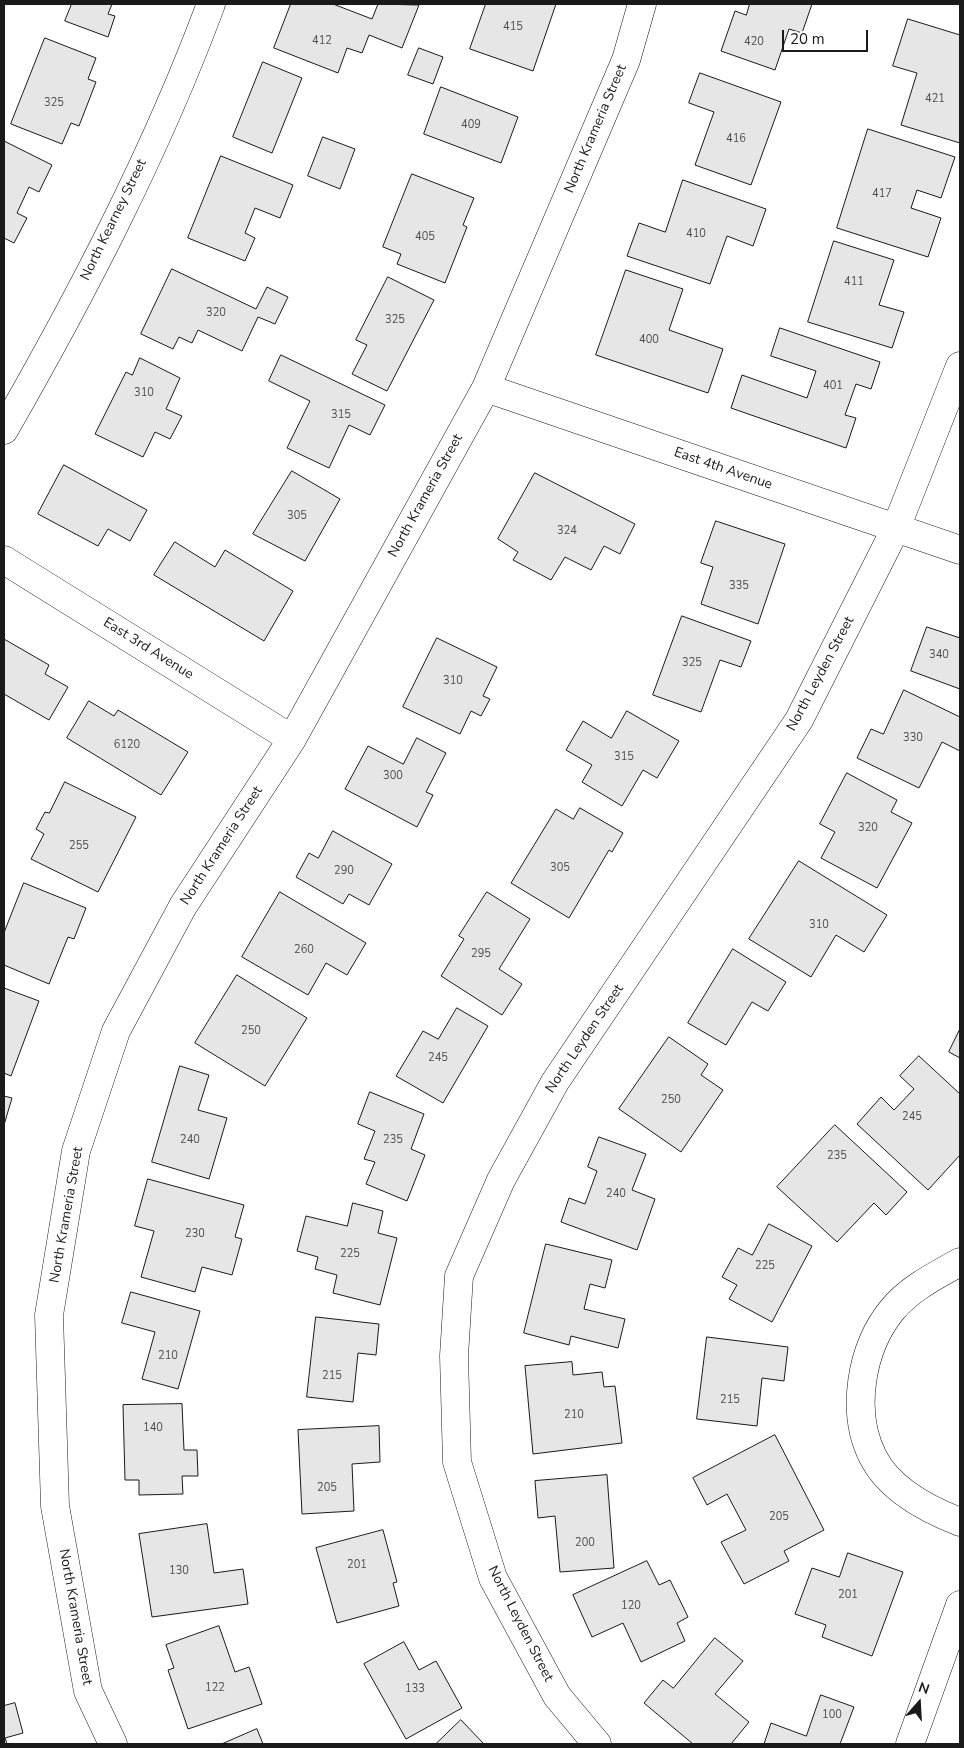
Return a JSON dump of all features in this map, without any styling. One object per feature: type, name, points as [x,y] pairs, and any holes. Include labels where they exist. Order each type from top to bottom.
[{"type":"street","name":"North Kearney Street","points":[[4,430],[48,354],[120,212],[190,59],[211,4]]},
{"type":"street","name":"North Krameria Street","points":[[113,1744],[88,1691],[55,1506],[49,1315],[76,1151],[116,1031],[183,906],[292,738],[486,388],[626,60],[642,4]]},
{"type":"street","name":"North Leyden Street","points":[[597,1744],[557,1696],[492,1578],[457,1462],[454,1356],[459,1276],[501,1180],[555,1082],[799,720],[896,528],[960,366]]},
{"type":"street","name":"East 4th Avenue","points":[[486,388],[960,550]]},
{"type":"street","name":"East 3rd Avenue","points":[[4,560],[292,738]]},
{"type":"street","points":[[960,1262],[919,1286],[892,1309],[877,1333],[866,1359],[860,1389],[864,1425],[873,1458],[897,1487],[932,1511],[960,1522]]},
{"type":"street","points":[[910,1744],[960,1605]]},
{"type":"building","points":[[72,4],[112,4],[108,14],[115,16],[108,37],[65,21]]},
{"type":"building","points":[[291,4],[333,4],[372,19],[378,4],[419,5],[402,48],[369,35],[362,53],[347,48],[338,73],[274,48]]},
{"type":"building","points":[[486,4],[556,4],[533,71],[470,49]]},
{"type":"building","points":[[750,4],[812,4],[802,33],[789,29],[775,70],[721,51],[735,11],[746,15]]},
{"type":"building","points":[[908,19],[960,35],[960,143],[901,125],[917,73],[893,66]]},
{"type":"building","points":[[45,38],[96,58],[88,79],[96,82],[79,126],[71,123],[62,144],[11,124]]},
{"type":"building","points":[[419,48],[443,57],[433,84],[408,75]]},
{"type":"building","points":[[263,62],[302,78],[272,153],[233,137]]},
{"type":"building","points":[[700,73],[781,102],[751,185],[695,165],[714,112],[689,103]]},
{"type":"building","points":[[441,87],[518,117],[501,163],[424,134]]},
{"type":"building","points":[[868,129],[955,157],[941,198],[917,190],[911,208],[941,218],[928,257],[837,228]]},
{"type":"building","points":[[323,137],[355,149],[340,189],[308,176]]},
{"type":"building","points":[[4,141],[52,165],[39,192],[29,187],[17,213],[27,218],[14,243],[4,238]]},
{"type":"building","points":[[221,156],[293,185],[280,218],[255,208],[245,233],[255,238],[245,261],[188,238]]},
{"type":"building","points":[[412,174],[474,198],[463,225],[467,227],[445,283],[397,264],[401,254],[383,247]]},
{"type":"building","points":[[683,180],[766,209],[753,246],[727,236],[710,284],[627,256],[639,223],[665,232]]},
{"type":"building","points":[[834,241],[894,260],[879,305],[904,312],[892,348],[808,322]]},
{"type":"building","points":[[172,269],[256,309],[267,287],[288,297],[275,324],[258,317],[242,351],[198,330],[192,343],[179,337],[173,349],[141,334]]},
{"type":"building","points":[[626,270],[683,289],[669,330],[723,349],[708,393],[596,355]]},
{"type":"building","points":[[388,277],[434,300],[387,391],[352,374],[367,345],[356,340]]},
{"type":"building","points":[[780,328],[880,362],[871,389],[856,384],[845,415],[856,418],[846,448],[731,408],[742,375],[807,398],[816,371],[771,356]]},
{"type":"building","points":[[281,355],[385,405],[370,435],[349,425],[329,468],[287,448],[310,401],[269,381]]},
{"type":"building","points":[[140,358],[180,378],[166,409],[182,416],[170,439],[155,432],[143,457],[95,434],[126,372],[132,375]]},
{"type":"building","points":[[64,465],[147,510],[130,541],[108,529],[98,546],[38,514]]},
{"type":"building","points":[[292,471],[340,499],[305,561],[253,534]]},
{"type":"building","points":[[535,473],[635,524],[620,554],[604,546],[591,570],[565,557],[551,580],[513,560],[518,552],[498,539]]},
{"type":"building","points":[[716,521],[785,544],[758,624],[701,604],[713,567],[701,563]]},
{"type":"building","points":[[175,542],[215,567],[225,550],[293,591],[264,641],[154,575]]},
{"type":"building","points":[[682,616],[751,641],[741,667],[720,660],[701,712],[653,695]]},
{"type":"building","points":[[927,627],[960,638],[960,689],[911,671]]},
{"type":"building","points":[[437,638],[497,667],[483,696],[490,699],[481,716],[471,711],[460,734],[403,707]]},
{"type":"building","points":[[4,639],[49,665],[45,674],[68,687],[49,720],[4,694]]},
{"type":"building","points":[[904,690],[960,717],[960,751],[942,742],[919,788],[857,758],[871,729],[883,734]]},
{"type":"building","points":[[89,701],[114,716],[118,710],[188,752],[161,795],[67,738]]},
{"type":"building","points":[[627,711],[679,741],[657,778],[643,770],[622,806],[582,782],[592,765],[566,750],[583,721],[611,738]]},
{"type":"building","points":[[417,738],[446,753],[426,792],[433,795],[417,827],[345,789],[368,746],[403,764]]},
{"type":"building","points":[[847,773],[897,800],[891,812],[912,823],[877,888],[821,858],[835,832],[820,824]]},
{"type":"building","points":[[65,782],[136,817],[98,892],[31,859],[44,834],[36,829],[45,812],[49,813]]},
{"type":"building","points":[[580,808],[623,833],[612,852],[609,850],[569,918],[511,883],[556,809],[573,819]]},
{"type":"building","points":[[333,831],[392,864],[369,905],[349,894],[343,904],[296,877],[309,853],[318,858]]},
{"type":"building","points":[[799,861],[887,915],[864,952],[836,935],[811,977],[749,939]]},
{"type":"building","points":[[24,883],[86,908],[74,939],[68,937],[49,984],[4,965],[4,933]]},
{"type":"building","points":[[280,892],[366,943],[347,975],[326,963],[308,995],[242,957]]},
{"type":"building","points":[[487,892],[530,919],[499,969],[522,984],[502,1015],[441,976],[464,939],[459,936]]},
{"type":"building","points":[[733,949],[786,982],[768,1011],[752,1002],[726,1045],[688,1023]]},
{"type":"building","points":[[237,975],[307,1018],[265,1086],[195,1043]]},
{"type":"building","points":[[4,988],[39,1001],[11,1076],[4,1073]]},
{"type":"building","points":[[457,1008],[488,1026],[443,1103],[396,1076],[423,1031],[438,1039]]},
{"type":"building","points":[[960,1029],[960,1058],[949,1052]]},
{"type":"building","points":[[669,1037],[708,1064],[701,1075],[723,1090],[681,1152],[619,1109]]},
{"type":"building","points":[[919,1056],[960,1094],[960,1155],[928,1190],[857,1124],[881,1097],[894,1110],[914,1089],[900,1076]]},
{"type":"building","points":[[180,1066],[209,1075],[198,1110],[227,1118],[209,1179],[152,1162]]},
{"type":"building","points":[[370,1092],[424,1114],[411,1149],[425,1155],[407,1201],[366,1184],[375,1162],[364,1159],[375,1131],[358,1124]]},
{"type":"building","points":[[4,1096],[12,1098],[4,1125]]},
{"type":"building","points":[[835,1125],[907,1192],[886,1215],[874,1203],[837,1242],[777,1187]]},
{"type":"building","points":[[599,1137],[646,1154],[632,1190],[655,1199],[637,1250],[561,1222],[569,1198],[585,1204],[597,1171],[588,1167]]},
{"type":"building","points":[[148,1179],[244,1205],[235,1237],[242,1239],[232,1275],[202,1267],[195,1292],[141,1277],[154,1231],[135,1226]]},
{"type":"building","points":[[353,1203],[383,1211],[378,1233],[397,1238],[380,1305],[333,1293],[337,1275],[315,1269],[318,1257],[297,1251],[306,1216],[347,1226]]},
{"type":"building","points":[[769,1224],[812,1246],[772,1322],[729,1299],[737,1285],[722,1277],[738,1248],[752,1255]]},
{"type":"building","points":[[546,1244],[612,1260],[605,1288],[590,1284],[584,1309],[625,1319],[618,1348],[571,1336],[569,1345],[524,1333]]},
{"type":"building","points":[[131,1292],[200,1311],[178,1389],[142,1379],[155,1332],[122,1323]]},
{"type":"building","points":[[316,1317],[379,1324],[376,1355],[358,1353],[353,1402],[307,1397]]},
{"type":"building","points":[[707,1337],[788,1347],[784,1381],[762,1378],[757,1426],[697,1419]]},
{"type":"building","points":[[572,1362],[573,1375],[602,1372],[604,1387],[615,1386],[622,1443],[533,1454],[525,1366]]},
{"type":"building","points":[[182,1404],[184,1450],[197,1450],[198,1476],[182,1476],[183,1494],[139,1495],[139,1480],[125,1480],[123,1405]]},
{"type":"building","points":[[379,1426],[380,1462],[352,1464],[354,1511],[302,1514],[298,1430]]},
{"type":"building","points":[[775,1435],[824,1530],[784,1551],[789,1561],[744,1584],[721,1542],[746,1530],[727,1494],[707,1505],[693,1478]]},
{"type":"building","points":[[607,1475],[614,1568],[560,1572],[555,1516],[538,1518],[535,1481]]},
{"type":"building","points":[[207,1524],[214,1573],[243,1569],[248,1604],[152,1617],[139,1534]]},
{"type":"building","points":[[383,1530],[397,1582],[393,1583],[399,1606],[337,1623],[316,1548]]},
{"type":"building","points":[[848,1553],[903,1572],[872,1656],[822,1637],[826,1625],[795,1614],[812,1568],[839,1577]]},
{"type":"building","points":[[647,1561],[659,1585],[670,1580],[688,1617],[677,1623],[685,1641],[641,1662],[623,1623],[592,1637],[573,1595]]},
{"type":"building","points":[[219,1626],[235,1672],[249,1667],[262,1704],[188,1729],[168,1670],[174,1668],[166,1645]]},
{"type":"building","points":[[715,1638],[743,1661],[715,1694],[749,1722],[731,1744],[693,1744],[644,1703],[663,1680],[673,1688]]},
{"type":"building","points":[[404,1642],[419,1670],[436,1661],[462,1708],[406,1739],[364,1664]]},
{"type":"building","points":[[821,1695],[854,1707],[840,1744],[764,1744],[771,1723],[806,1736]]},
{"type":"building","points":[[15,1703],[23,1733],[5,1738],[7,1744],[4,1744],[4,1706]]},
{"type":"building","points":[[461,1720],[484,1744],[436,1744]]},
{"type":"building","points":[[257,1729],[263,1744],[222,1744]]}]
